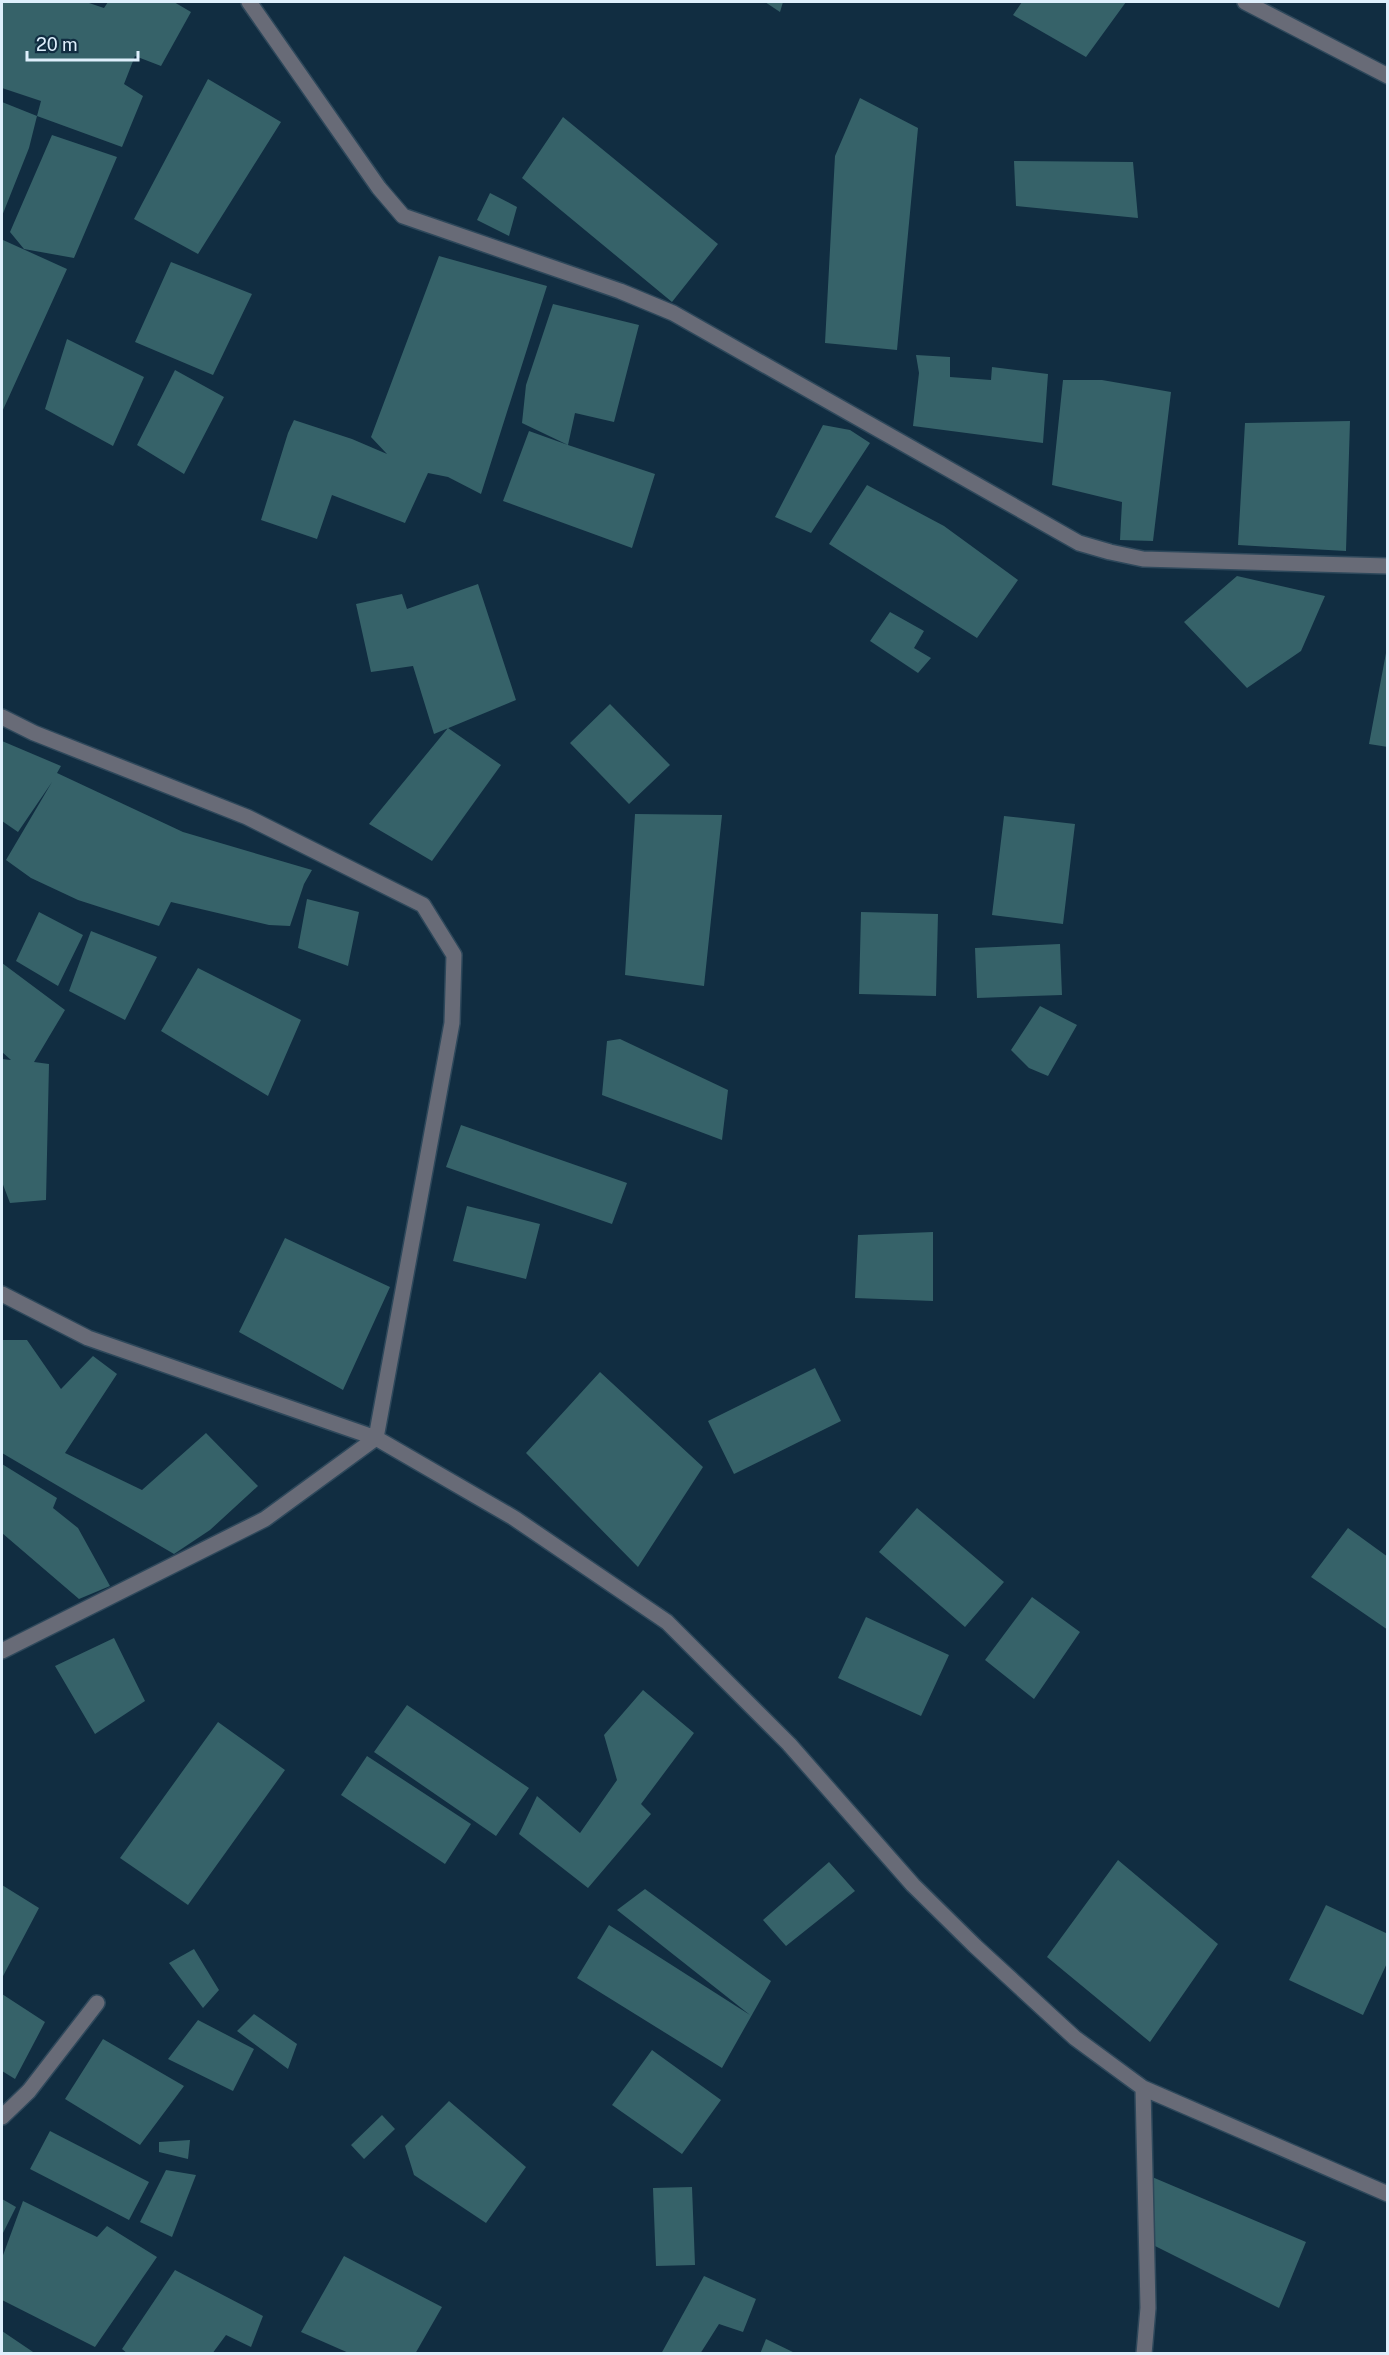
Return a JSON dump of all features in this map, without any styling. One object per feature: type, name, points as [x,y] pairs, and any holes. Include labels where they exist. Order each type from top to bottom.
[{"type":"street","points":[[249,2],[379,188],[403,216],[620,291],[673,313],[1079,543],[1143,559],[1388,566]]},
{"type":"street","points":[[1245,2],[1388,76]]},
{"type":"street","points":[[2,717],[34,733],[247,817],[423,905],[454,955],[452,1023],[376,1438],[265,1519],[2,1651]]},
{"type":"street","points":[[2,1294],[88,1338],[376,1438],[514,1518],[668,1622],[789,1744],[913,1885],[1075,2038],[1143,2088],[1388,2194]]},
{"type":"street","points":[[2,2117],[29,2091],[98,2003]]},
{"type":"street","points":[[1143,2088],[1148,2308],[1144,2354]]},
{"type":"building","points":[[2,2],[86,2],[104,8],[108,2],[174,2],[191,12],[161,66],[135,56],[124,84],[143,96],[122,147],[37,116],[41,101],[2,88]]},
{"type":"building","points":[[765,2],[783,2],[780,12]]},
{"type":"building","points":[[1022,2],[1126,2],[1086,57],[1013,15]]},
{"type":"building","points":[[208,79],[281,122],[198,254],[134,219]]},
{"type":"building","points":[[860,98],[918,128],[897,350],[825,343],[835,156]]},
{"type":"building","points":[[2,102],[37,116],[29,148],[2,216]]},
{"type":"building","points":[[563,117],[718,244],[672,302],[522,178]]},
{"type":"building","points":[[52,135],[117,157],[74,258],[24,249],[10,232]]},
{"type":"building","points":[[1014,161],[1133,162],[1138,218],[1016,206]]},
{"type":"building","points":[[490,193],[517,207],[509,236],[477,220]]},
{"type":"building","points":[[2,241],[67,269],[2,412]]},
{"type":"building","points":[[439,256],[547,286],[481,494],[448,477],[428,473],[405,523],[332,495],[317,539],[261,520],[294,420],[352,439],[387,454],[371,437]]},
{"type":"building","points":[[171,262],[252,294],[213,375],[135,342]]},
{"type":"building","points":[[553,304],[639,325],[614,422],[575,413],[568,445],[522,423],[526,385]]},
{"type":"building","points":[[67,339],[144,377],[113,446],[45,409]]},
{"type":"building","points":[[916,355],[950,357],[950,377],[991,380],[992,367],[1048,374],[1043,443],[913,426],[919,373]]},
{"type":"building","points":[[175,370],[224,397],[184,474],[137,445]]},
{"type":"building","points":[[1063,380],[1102,380],[1171,392],[1153,541],[1120,540],[1122,502],[1052,485]]},
{"type":"building","points":[[1350,421],[1346,551],[1238,545],[1245,423]]},
{"type":"building","points":[[823,425],[850,430],[870,443],[811,533],[775,517]]},
{"type":"building","points":[[529,431],[655,474],[632,548],[503,501]]},
{"type":"building","points":[[867,485],[944,526],[1018,580],[977,638],[829,544]]},
{"type":"building","points":[[1237,576],[1325,596],[1301,651],[1247,688],[1184,622]]},
{"type":"building","points":[[478,584],[516,700],[434,734],[413,666],[371,672],[356,604],[402,594],[407,609]]},
{"type":"building","points":[[890,612],[924,631],[914,648],[931,658],[918,673],[870,641]]},
{"type":"building","points":[[1386,653],[1388,653],[1388,747],[1369,744]]},
{"type":"building","points":[[610,704],[670,765],[629,804],[570,743]]},
{"type":"building","points":[[448,728],[501,765],[432,861],[369,824]]},
{"type":"building","points":[[2,741],[61,766],[57,773],[183,832],[312,870],[304,884],[290,926],[269,925],[171,902],[159,926],[78,900],[31,878],[6,860],[52,782],[18,832],[2,821]]},
{"type":"building","points":[[635,814],[722,815],[704,986],[625,975]]},
{"type":"building","points":[[1004,816],[1075,824],[1063,924],[992,915]]},
{"type":"building","points":[[307,899],[359,912],[348,966],[298,948]]},
{"type":"building","points":[[39,912],[83,935],[58,986],[16,961]]},
{"type":"building","points":[[861,912],[938,914],[936,996],[859,994]]},
{"type":"building","points":[[91,931],[157,957],[125,1020],[69,991]]},
{"type":"building","points":[[1060,944],[1062,995],[977,998],[975,948]]},
{"type":"building","points":[[2,963],[65,1010],[34,1062],[49,1064],[46,1200],[10,1203],[2,1182],[2,1059],[11,1060],[2,1052]]},
{"type":"building","points":[[198,968],[301,1020],[268,1096],[161,1031]]},
{"type":"building","points":[[1040,1006],[1077,1025],[1048,1076],[1029,1068],[1011,1050]]},
{"type":"building","points":[[620,1039],[728,1090],[722,1140],[602,1095],[607,1041]]},
{"type":"building","points":[[461,1125],[627,1183],[612,1224],[446,1167]]},
{"type":"building","points":[[467,1206],[540,1224],[526,1279],[453,1261]]},
{"type":"building","points":[[933,1232],[933,1301],[855,1298],[858,1235]]},
{"type":"building","points":[[285,1238],[390,1287],[343,1390],[239,1332]]},
{"type":"building","points":[[2,1340],[27,1340],[61,1389],[93,1356],[117,1374],[65,1453],[142,1490],[206,1433],[258,1486],[210,1530],[174,1554],[2,1453]]},
{"type":"building","points":[[815,1368],[841,1421],[734,1474],[708,1421]]},
{"type":"building","points":[[600,1372],[703,1467],[638,1567],[526,1453]]},
{"type":"building","points":[[2,1464],[57,1498],[53,1508],[78,1528],[110,1586],[79,1599],[2,1533]]},
{"type":"building","points":[[917,1508],[1004,1582],[965,1627],[879,1552]]},
{"type":"building","points":[[1348,1528],[1388,1557],[1388,1630],[1311,1577]]},
{"type":"building","points":[[1032,1597],[1080,1632],[1034,1699],[985,1660]]},
{"type":"building","points":[[866,1617],[949,1655],[921,1716],[838,1678]]},
{"type":"building","points":[[114,1638],[145,1701],[95,1734],[55,1666]]},
{"type":"building","points":[[643,1690],[694,1733],[641,1804],[651,1814],[588,1888],[519,1834],[537,1796],[580,1833],[617,1780],[604,1735]]},
{"type":"building","points":[[407,1705],[529,1788],[496,1836],[374,1752]]},
{"type":"building","points":[[218,1722],[285,1770],[188,1905],[120,1858]]},
{"type":"building","points":[[367,1756],[471,1824],[445,1864],[341,1795]]},
{"type":"building","points":[[1118,1860],[1218,1944],[1150,2042],[1047,1957]]},
{"type":"building","points":[[829,1862],[855,1891],[786,1946],[763,1920]]},
{"type":"building","points":[[2,1885],[39,1908],[2,1978]]},
{"type":"building","points":[[645,1889],[771,1981],[722,2068],[577,1978],[609,1925],[750,2015],[617,1910]]},
{"type":"building","points":[[1326,1905],[1388,1934],[1388,1961],[1363,2015],[1289,1980]]},
{"type":"building","points":[[194,1949],[219,1990],[203,2008],[169,1963]]},
{"type":"building","points":[[2,1994],[45,2022],[15,2079],[2,2071]]},
{"type":"building","points":[[254,2014],[297,2044],[288,2069],[237,2031]]},
{"type":"building","points":[[198,2020],[254,2049],[233,2091],[168,2059]]},
{"type":"building","points":[[103,2039],[184,2086],[140,2145],[65,2099]]},
{"type":"building","points":[[652,2050],[721,2100],[682,2154],[612,2105]]},
{"type":"building","points":[[449,2101],[526,2167],[486,2223],[414,2175],[405,2146]]},
{"type":"building","points":[[382,2115],[395,2129],[364,2159],[351,2145]]},
{"type":"building","points":[[50,2131],[149,2182],[129,2220],[30,2169]]},
{"type":"building","points":[[190,2140],[188,2159],[159,2152],[159,2142]]},
{"type":"building","points":[[166,2170],[196,2175],[172,2237],[140,2222]]},
{"type":"building","points":[[1145,2174],[1306,2242],[1279,2308],[1147,2242]]},
{"type":"building","points":[[692,2187],[695,2265],[656,2266],[653,2188]]},
{"type":"building","points":[[2,2199],[16,2207],[2,2235]]},
{"type":"building","points":[[23,2201],[97,2237],[107,2226],[157,2257],[95,2347],[2,2300],[2,2258]]},
{"type":"building","points":[[344,2256],[442,2307],[415,2354],[351,2354],[301,2332]]},
{"type":"building","points":[[175,2270],[263,2316],[251,2347],[226,2335],[212,2354],[128,2354],[122,2349]]},
{"type":"building","points":[[704,2276],[756,2299],[743,2332],[719,2324],[700,2354],[661,2354]]},
{"type":"building","points":[[2,2331],[36,2354],[2,2354]]},
{"type":"building","points":[[766,2339],[797,2354],[760,2354]]}]
